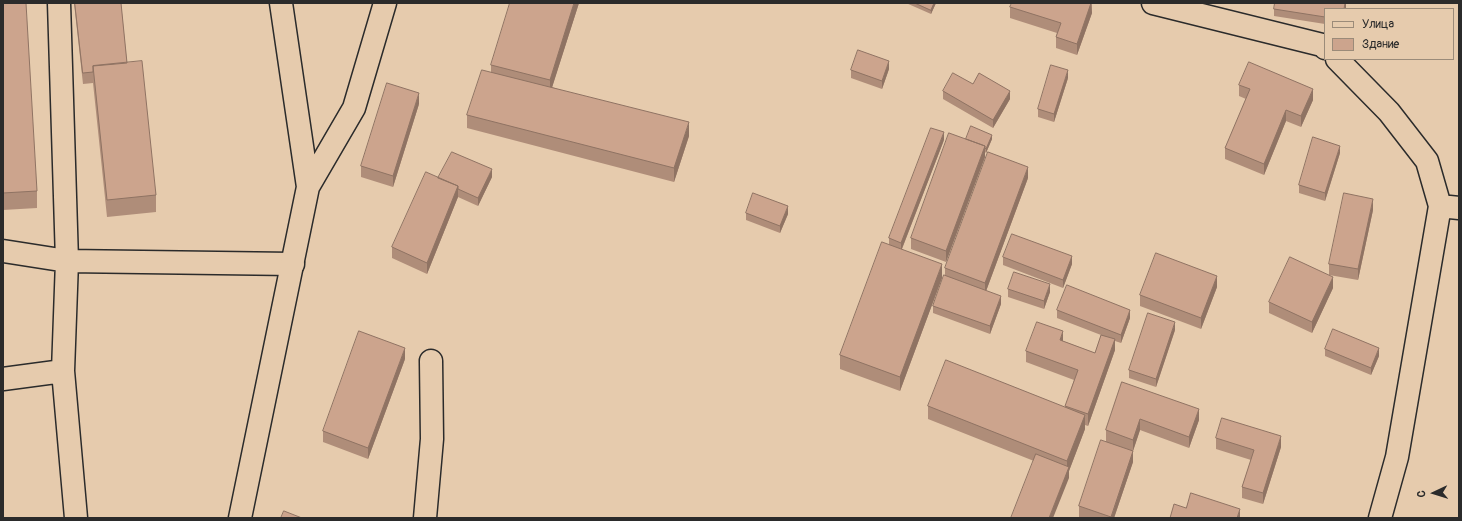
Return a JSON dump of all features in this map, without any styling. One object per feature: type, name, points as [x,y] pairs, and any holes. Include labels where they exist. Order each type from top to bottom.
[{"type":"street","points":[[58,3],[67,261],[64,371],[76,518]]},
{"type":"street","points":[[281,3],[308,187]]},
{"type":"street","points":[[240,518],[308,187],[354,108],[385,3]]},
{"type":"street","points":[[1153,3],[1322,45],[1324,47]]},
{"type":"street","points":[[1337,60],[1389,112],[1427,161],[1450,207],[1397,457],[1380,518]]},
{"type":"street","points":[[3,250],[67,261],[292,264]]},
{"type":"street","points":[[425,518],[432,439],[431,361]]},
{"type":"street","points":[[3,379],[64,371]]},
{"type":"building","points":[[3,3],[26,3],[37,191],[3,193]]},
{"type":"building","points":[[75,3],[121,3],[127,63],[93,66],[93,72],[83,73]]},
{"type":"building","points":[[510,3],[574,3],[550,80],[491,65]]},
{"type":"building","points":[[915,3],[934,3],[931,10]]},
{"type":"building","points":[[1012,3],[1091,3],[1077,44],[1056,37],[1061,23],[1010,7]]},
{"type":"building","points":[[1275,3],[1345,3],[1344,8],[1324,8],[1324,17],[1274,9]]},
{"type":"building","points":[[858,50],[889,61],[882,81],[851,70]]},
{"type":"building","points":[[142,61],[156,195],[107,200],[93,66]]},
{"type":"building","points":[[1249,62],[1313,89],[1301,116],[1286,110],[1264,164],[1225,148],[1250,89],[1239,85]]},
{"type":"building","points":[[1051,65],[1068,70],[1054,114],[1038,109]]},
{"type":"building","points":[[482,70],[689,122],[674,168],[467,115]]},
{"type":"building","points":[[953,73],[973,84],[979,73],[1010,91],[993,120],[943,91]]},
{"type":"building","points":[[387,83],[419,93],[393,176],[361,166]]},
{"type":"building","points":[[971,126],[992,135],[986,149],[985,146],[966,139]]},
{"type":"building","points":[[931,128],[944,132],[901,243],[889,238]]},
{"type":"building","points":[[949,133],[985,146],[946,251],[911,238]]},
{"type":"building","points":[[1313,137],[1340,146],[1325,193],[1299,185]]},
{"type":"building","points":[[452,152],[492,169],[478,198],[458,189],[458,186],[438,178]]},
{"type":"building","points":[[988,152],[1028,167],[985,283],[945,268]]},
{"type":"building","points":[[426,172],[458,186],[427,263],[392,247]]},
{"type":"building","points":[[753,193],[788,206],[780,226],[746,213]]},
{"type":"building","points":[[1344,193],[1373,199],[1358,269],[1329,264]]},
{"type":"building","points":[[1012,234],[1072,256],[1063,280],[1003,257]]},
{"type":"building","points":[[882,242],[942,264],[900,377],[840,355]]},
{"type":"building","points":[[1156,253],[1217,276],[1201,318],[1140,295]]},
{"type":"building","points":[[1290,257],[1333,277],[1312,322],[1269,302]]},
{"type":"building","points":[[1014,272],[1050,284],[1044,301],[1008,289]]},
{"type":"building","points":[[944,275],[1001,296],[990,326],[933,306]]},
{"type":"building","points":[[1067,285],[1130,310],[1121,335],[1057,310]]},
{"type":"building","points":[[1148,313],[1175,322],[1156,379],[1129,370]]},
{"type":"building","points":[[1037,322],[1063,331],[1060,340],[1095,353],[1101,335],[1115,339],[1088,414],[1065,406],[1078,370],[1026,351]]},
{"type":"building","points":[[1333,329],[1379,348],[1371,368],[1325,349]]},
{"type":"building","points":[[359,331],[405,348],[368,448],[323,431]]},
{"type":"building","points":[[946,360],[1085,415],[1067,461],[928,406]]},
{"type":"building","points":[[1122,382],[1199,409],[1189,437],[1140,419],[1133,440],[1106,430]]},
{"type":"building","points":[[1222,418],[1281,436],[1263,493],[1242,487],[1254,450],[1216,438]]},
{"type":"building","points":[[1101,440],[1133,451],[1111,517],[1079,506]]},
{"type":"building","points":[[1036,454],[1069,467],[1049,518],[1011,518]]},
{"type":"building","points":[[1191,493],[1240,509],[1237,518],[1170,518],[1174,504],[1186,508]]},
{"type":"building","points":[[284,511],[302,518],[281,518]]}]
